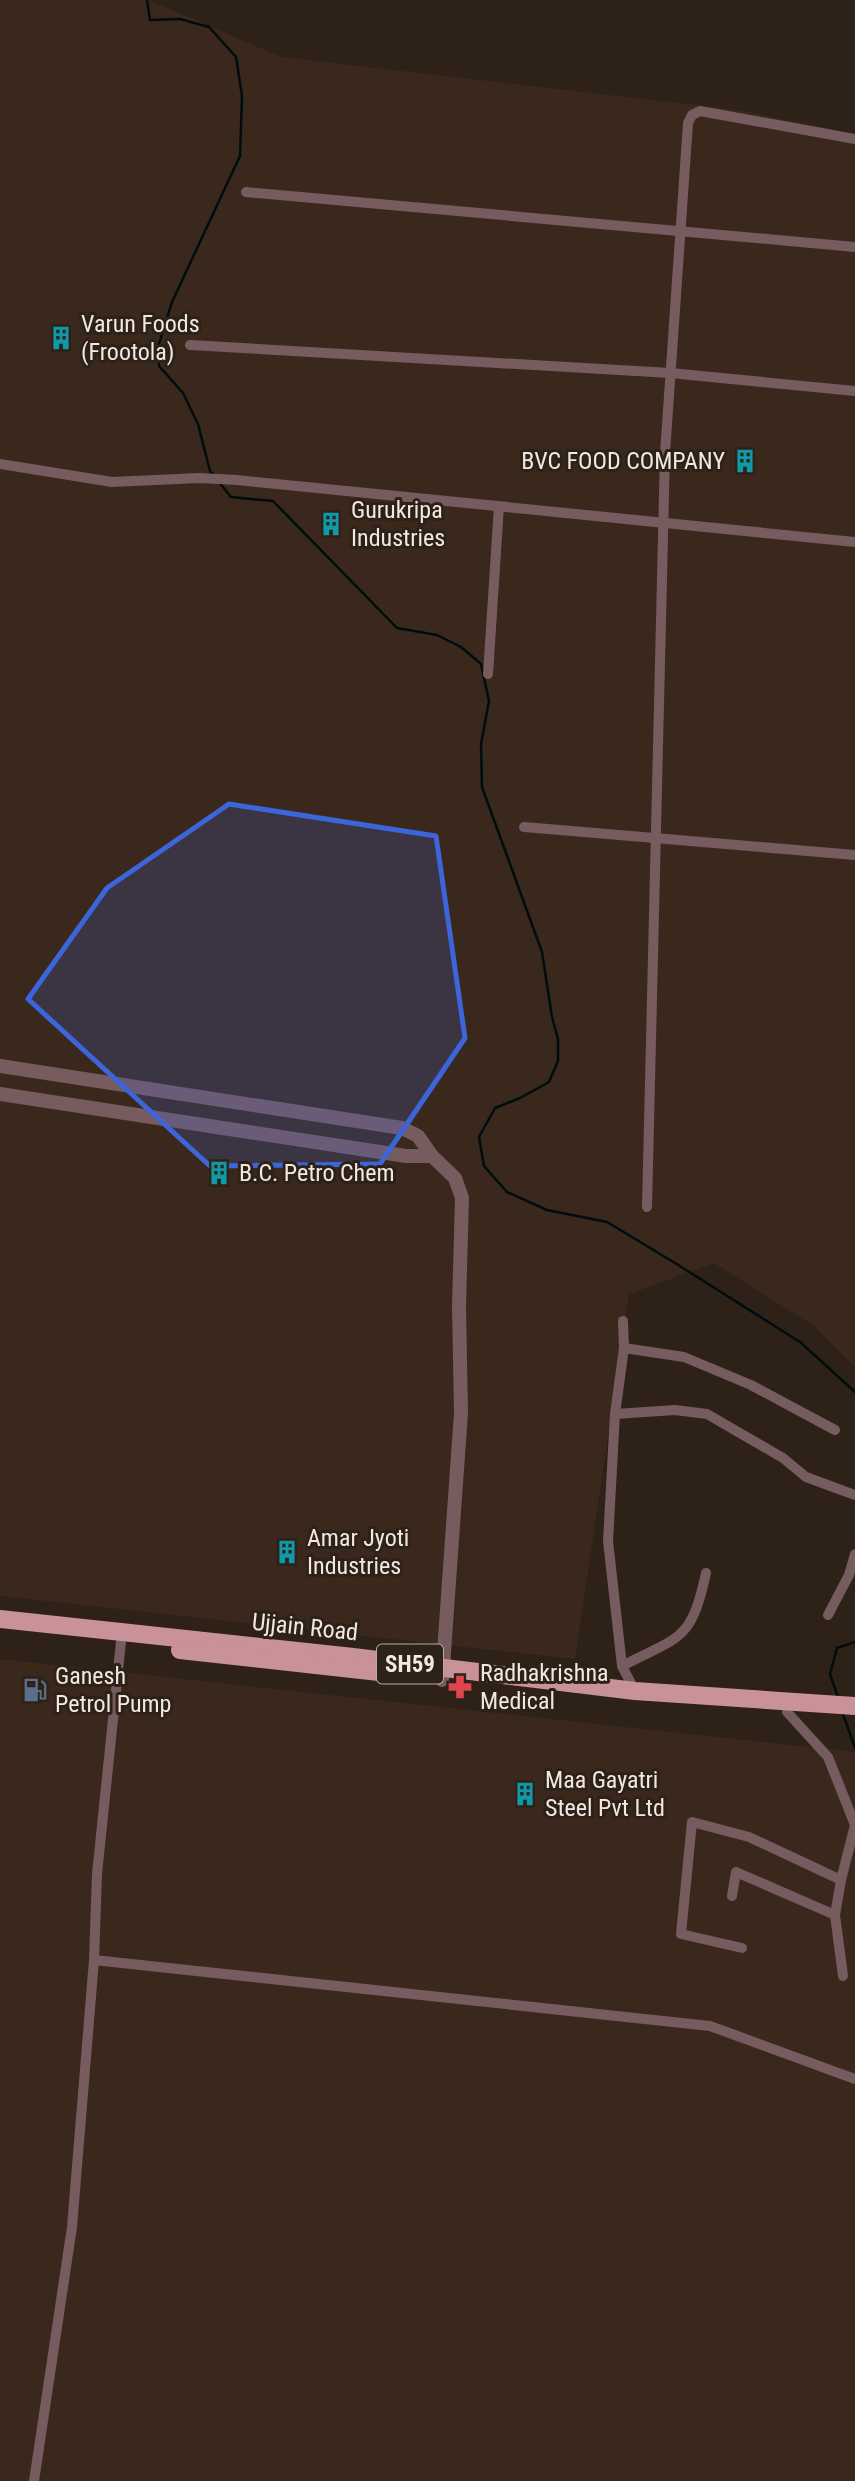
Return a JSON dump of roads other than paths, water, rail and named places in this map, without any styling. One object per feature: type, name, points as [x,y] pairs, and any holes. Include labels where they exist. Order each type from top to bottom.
[{"type":"main road","name":"Ujjain Road","points":[[0,1619],[122,1638],[661,1702],[787,1712],[820,1708]]},
{"type":"main road","name":"Ujjain Road","points":[[0,1631],[122,1638]]},
{"type":"main road","name":"Ujjain Road","points":[[442,1674],[820,1708],[855,1715]]},
{"type":"street","points":[[648,1207],[665,453],[688,123],[692,115],[700,111],[855,139]]},
{"type":"street","points":[[246,192],[855,247]]},
{"type":"street","points":[[190,345],[670,373],[855,391]]},
{"type":"street","points":[[0,464],[112,482],[199,478],[237,480],[855,542]]},
{"type":"street","points":[[488,674],[499,506]]},
{"type":"street","points":[[524,827],[855,855]]},
{"type":"street","points":[[0,1066],[402,1128],[418,1136],[432,1156],[455,1178],[462,1198],[463,1223],[459,1306],[461,1413],[442,1674]]},
{"type":"street","points":[[0,1094],[405,1156],[432,1156]]},
{"type":"street","points":[[623,1321],[624,1348],[614,1413],[608,1541],[622,1666],[635,1691]]},
{"type":"street","points":[[624,1348],[684,1357],[751,1385],[835,1430]]},
{"type":"street","points":[[614,1413],[675,1410],[708,1414],[783,1458],[806,1477],[855,1495]]},
{"type":"street","points":[[828,1615],[849,1575],[855,1554]]},
{"type":"street","points":[[622,1666],[668,1645],[687,1629],[697,1611],[706,1573]]},
{"type":"street","points":[[34,2481],[72,2227],[94,1960],[97,1874],[122,1638]]},
{"type":"street","points":[[787,1712],[828,1757],[855,1825],[835,1915],[843,1976]]},
{"type":"street","points":[[742,1948],[681,1934],[692,1822],[749,1837],[841,1880]]},
{"type":"street","points":[[732,1896],[736,1872],[835,1915]]},
{"type":"street","points":[[94,1960],[710,2026],[855,2079]]},
{"type":"waterway","points":[[147,0],[150,20],[180,19],[209,27],[236,57],[242,96],[240,156],[172,302],[159,344],[159,366],[183,393],[198,424],[213,474]]},
{"type":"waterway","points":[[219,482],[231,497],[273,501],[397,628],[437,635],[461,647],[481,664],[489,701],[481,744],[482,787],[542,952],[558,1039],[558,1061],[549,1082],[495,1108],[479,1137],[484,1166],[507,1192],[547,1210],[607,1222],[675,1263],[800,1342],[855,1392]]},
{"type":"waterway","points":[[838,1697],[830,1674],[837,1648],[855,1642]]},
{"type":"waterway","points":[[843,1714],[855,1748]]},
{"type":"place","name":"Varun Foods (Frootola)","points":[[61,338]]},
{"type":"place","name":"BVC FOOD COMPANY","points":[[745,461]]},
{"type":"place","name":"Gurukripa Industries","points":[[331,524]]},
{"type":"place","name":"B.C. Petro Chem","points":[[219,1173]]},
{"type":"place","name":"Amar Jyoti Industries","points":[[287,1552]]},
{"type":"place","name":"Radhakrishna Medical","points":[[460,1687]]},
{"type":"place","name":"Ganesh Petrol Pump","points":[[35,1690]]},
{"type":"place","name":"Maa Gayatri Steel Pvt Ltd","points":[[525,1794]]}]
